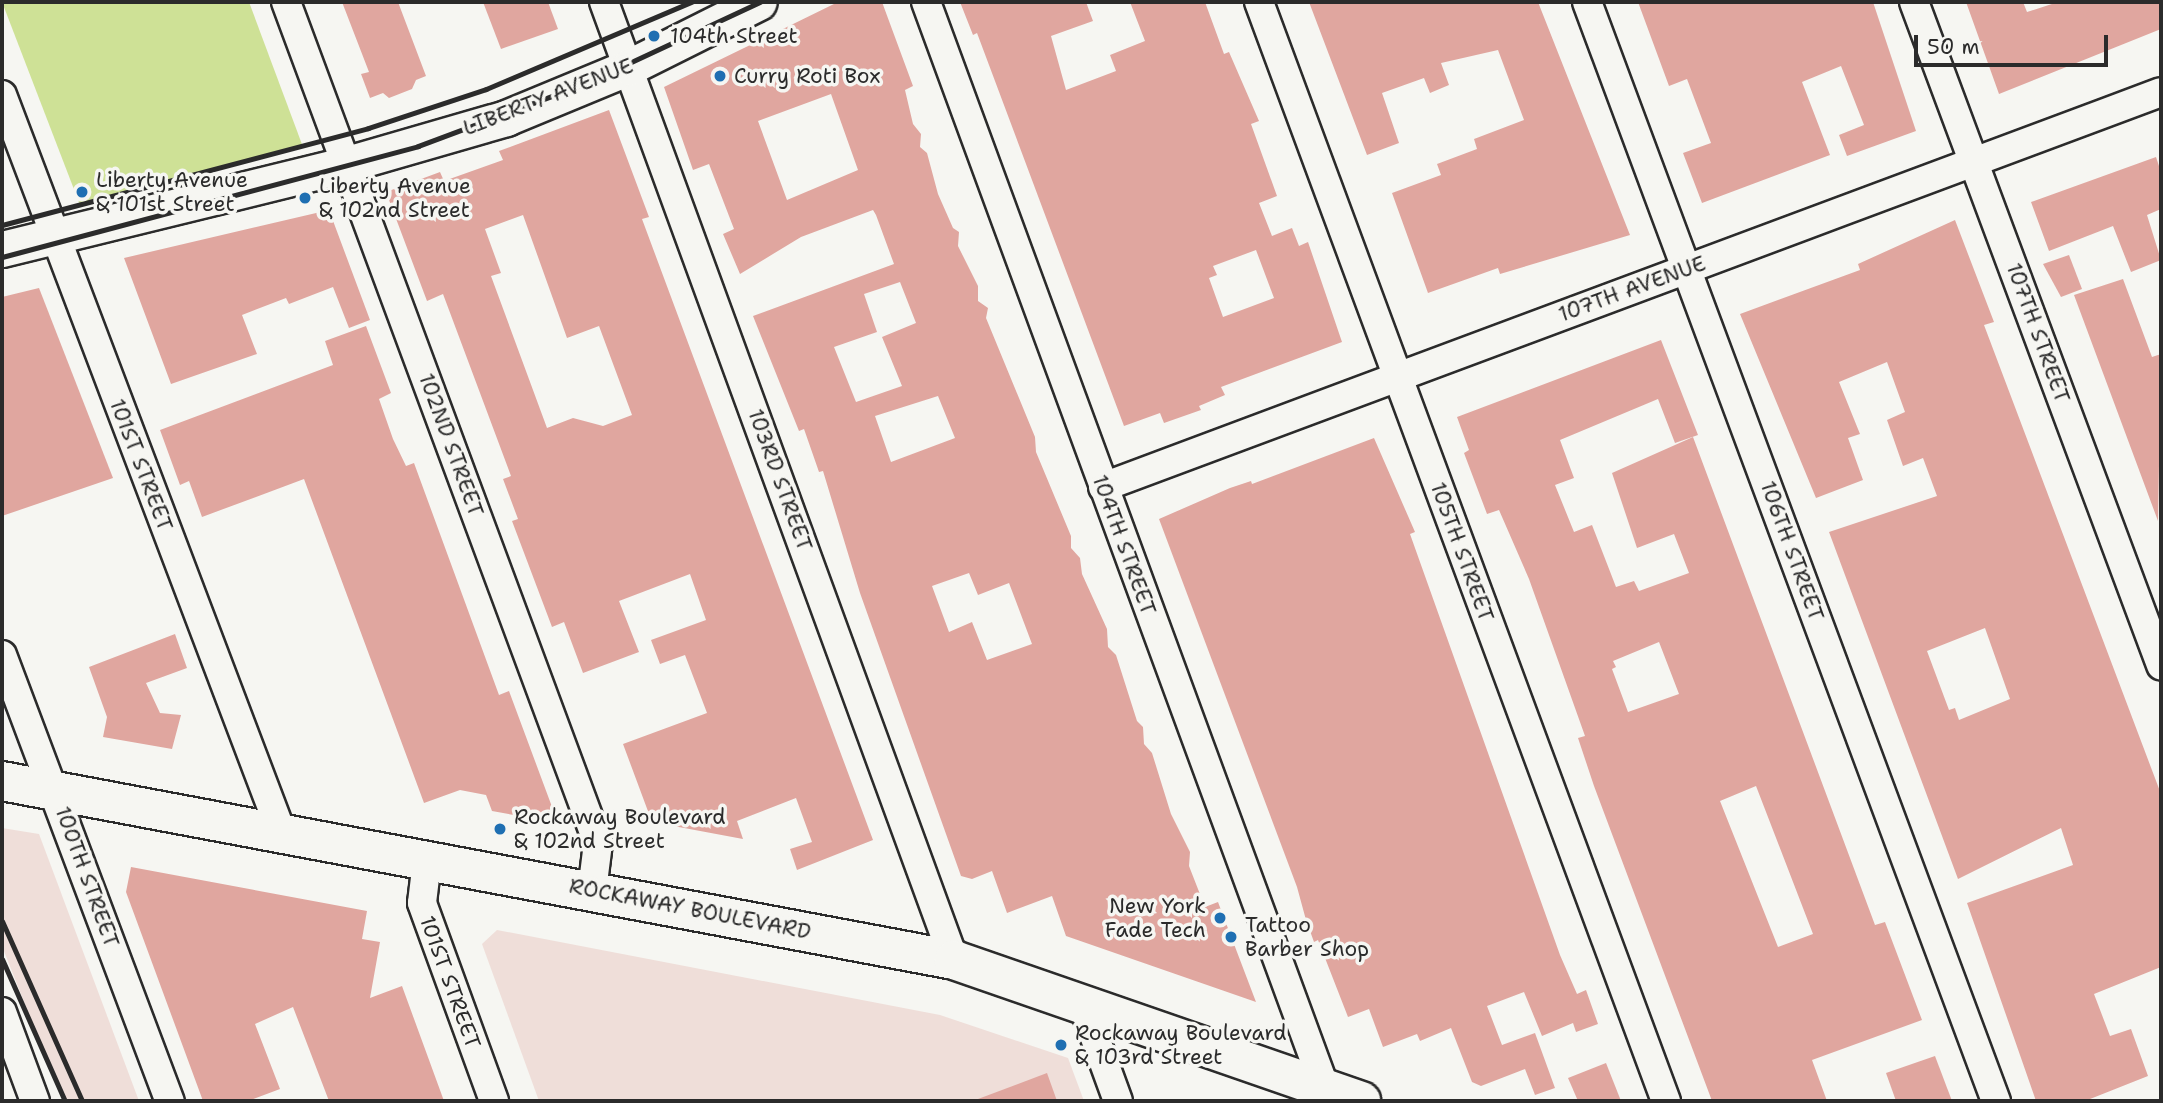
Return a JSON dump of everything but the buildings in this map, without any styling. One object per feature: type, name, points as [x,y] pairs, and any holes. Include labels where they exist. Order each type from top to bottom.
[{"type":"main road","name":"ROCKAWAY BOULEVARD","points":[[2,781],[954,960],[1082,1002],[1361,1101]]},
{"type":"street","name":"102ND STREET","points":[[286,2],[598,843],[592,891]]},
{"type":"street","name":"103RD STREET","points":[[604,2],[954,960]]},
{"type":"street","name":"LIBERTY AVENUE","points":[[2,249],[347,164],[506,118],[629,67],[760,2]]},
{"type":"street","name":"104TH STREET","points":[[926,2],[1325,1088]]},
{"type":"street","name":"105TH STREET","points":[[1259,2],[1666,1101]]},
{"type":"street","name":"106TH STREET","points":[[1587,2],[1996,1101]]},
{"type":"street","name":"107TH STREET","points":[[1914,2],[2161,665]]},
{"type":"street","name":"107TH AVENUE","points":[[1102,487],[2161,92]]},
{"type":"street","name":"101ST STREET","points":[[2,95],[282,834]]},
{"type":"street","name":"100TH STREET","points":[[2,654],[170,1101]]},
{"type":"street","name":"101ST STREET","points":[[427,861],[422,903],[494,1101]]},
{"type":"street","points":[[1082,1002],[1118,1101]]},
{"type":"street","points":[[2,1012],[35,1101]]},
{"type":"shaded area","points":[[2,828],[39,834],[139,1101],[63,1101],[2,946]]},
{"type":"shaded area","points":[[497,930],[940,1015],[1068,1058],[1084,1101],[539,1101],[482,944]]},
{"type":"green space","points":[[2,2],[249,2],[303,147],[80,205]]},
{"type":"railway","points":[[2,225],[368,128],[486,89],[691,2]]},
{"type":"railway","points":[[2,257],[418,146],[584,84],[760,2]]},
{"type":"railway","points":[[2,921],[82,1101]]},
{"type":"railway","points":[[2,959],[65,1101]]},
{"type":"place","name":"104th Street","points":[[654,36]]},
{"type":"place","name":"Curry Roti Box","points":[[720,76]]},
{"type":"place","name":"Liberty Avenue & 101st Street","points":[[82,192]]},
{"type":"place","name":"Liberty Avenue & 102nd Street","points":[[305,198]]},
{"type":"place","name":"Rockaway Boulevard & 102nd Street","points":[[500,829]]},
{"type":"place","name":"New York Fade Tech","points":[[1220,918]]},
{"type":"place","name":"Tattoo Barber Shop","points":[[1231,937]]},
{"type":"place","name":"Rockaway Boulevard & 103rd Street","points":[[1061,1045]]}]
